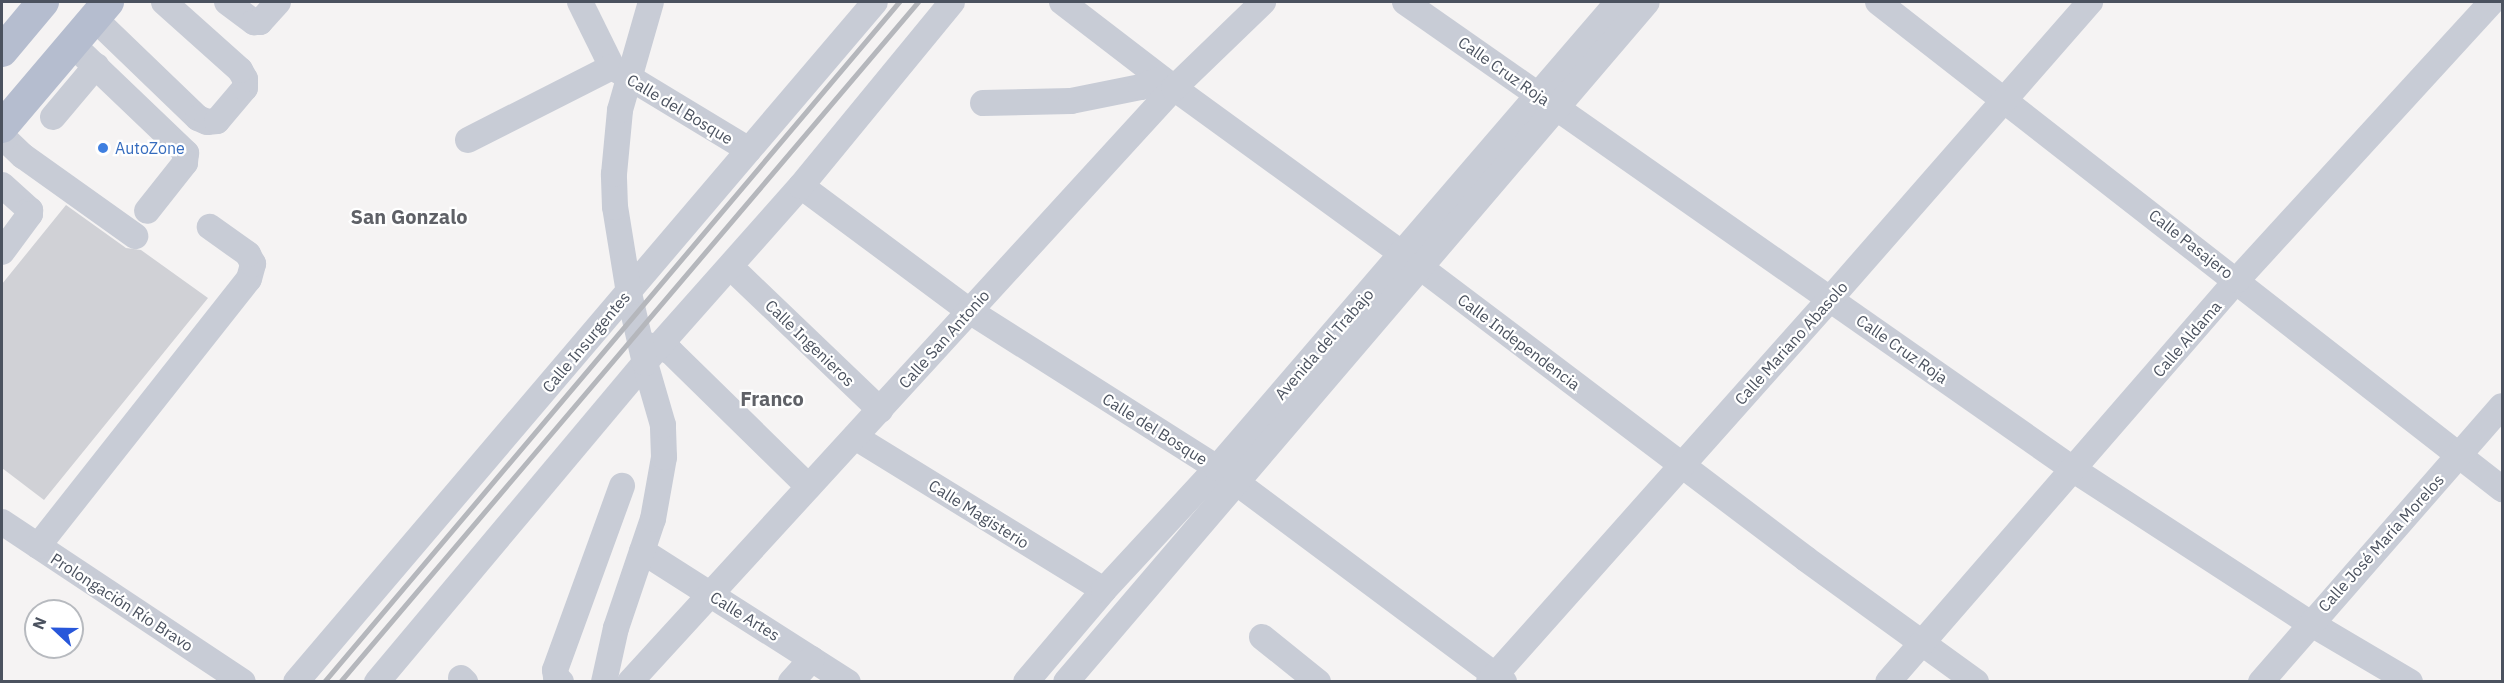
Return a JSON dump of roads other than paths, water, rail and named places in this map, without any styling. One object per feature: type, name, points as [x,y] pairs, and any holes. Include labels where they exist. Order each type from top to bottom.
[{"type":"main road","points":[[2,51],[39,7],[50,29],[72,44]]},
{"type":"main road","points":[[2,127],[101,10]]},
{"type":"street","points":[[101,10],[198,118],[207,122],[217,121],[245,88],[245,79],[240,70],[164,2]]},
{"type":"street","points":[[227,2],[254,22],[260,22],[278,2]]},
{"type":"street","name":"Calle del Bosque","points":[[580,2],[620,72],[749,150]]},
{"type":"street","points":[[604,681],[616,628],[658,498],[664,457],[663,425],[653,351],[629,293],[618,239],[614,174],[620,110],[620,72],[651,2]]},
{"type":"street","name":"Calle Insurgentes","points":[[296,681],[875,2]]},
{"type":"street","points":[[377,681],[653,351],[801,186],[952,2]]},
{"type":"street","name":"Calle Independencia","points":[[1062,2],[1168,84],[1411,261],[1976,681]]},
{"type":"street","name":"Calle San Antonio","points":[[630,681],[880,410],[1168,84],[1263,2]]},
{"type":"street","name":"Calle Cruz Roja","points":[[1405,2],[2074,470],[2310,622],[2410,681]]},
{"type":"street","name":"Avenida del Trabajo","points":[[1066,681],[1226,476],[1547,101],[1618,2]]},
{"type":"street","name":"Avenida del Trabajo","points":[[1547,101],[1647,2]]},
{"type":"street","name":"Calle Pasajero","points":[[1878,2],[2502,489]]},
{"type":"street","name":"Calle Mariano Abasolo","points":[[1496,679],[1682,464],[2090,2]]},
{"type":"street","name":"Calle Aldama","points":[[1888,681],[2237,280],[2492,2]]},
{"type":"street","points":[[72,44],[186,153],[185,163],[147,212]]},
{"type":"street","points":[[53,117],[96,66]]},
{"type":"street","points":[[468,140],[620,72]]},
{"type":"street","points":[[983,104],[1071,101],[1168,84]]},
{"type":"street","points":[[2,136],[23,156],[135,236]]},
{"type":"street","points":[[2,252],[30,214],[30,210],[2,184],[23,156]]},
{"type":"street","name":"Calle del Bosque","points":[[801,186],[968,310],[1226,476],[1496,679]]},
{"type":"street","points":[[38,546],[249,279],[253,264],[248,254],[210,227]]},
{"type":"street","name":"Calle Ingenieros","points":[[740,276],[880,410]]},
{"type":"street","points":[[653,351],[809,487]]},
{"type":"street","name":"Calle José María Morelos","points":[[2261,681],[2310,622],[2502,406]]},
{"type":"street","name":"Calle Magisterio","points":[[855,437],[1104,590]]},
{"type":"street","name":"Avenida del Trabajo","points":[[1026,681],[1104,590],[1226,476]]},
{"type":"street","points":[[561,681],[556,678],[555,670],[622,486]]},
{"type":"street","name":"Prolongación Río Bravo","points":[[2,522],[243,681]]},
{"type":"street","name":"Calle Artes","points":[[642,551],[848,681]]},
{"type":"street","points":[[1262,637],[1318,681]]},
{"type":"street","points":[[791,681],[812,659]]},
{"type":"railway","points":[[324,682],[899,2]]},
{"type":"railway","points":[[340,682],[918,2]]},
{"type":"place","name":"AutoZone","points":[[103,148]]},
{"type":"district","name":"San Gonzalo","points":[[409,216]]},
{"type":"district","name":"Franco","points":[[772,398]]}]
